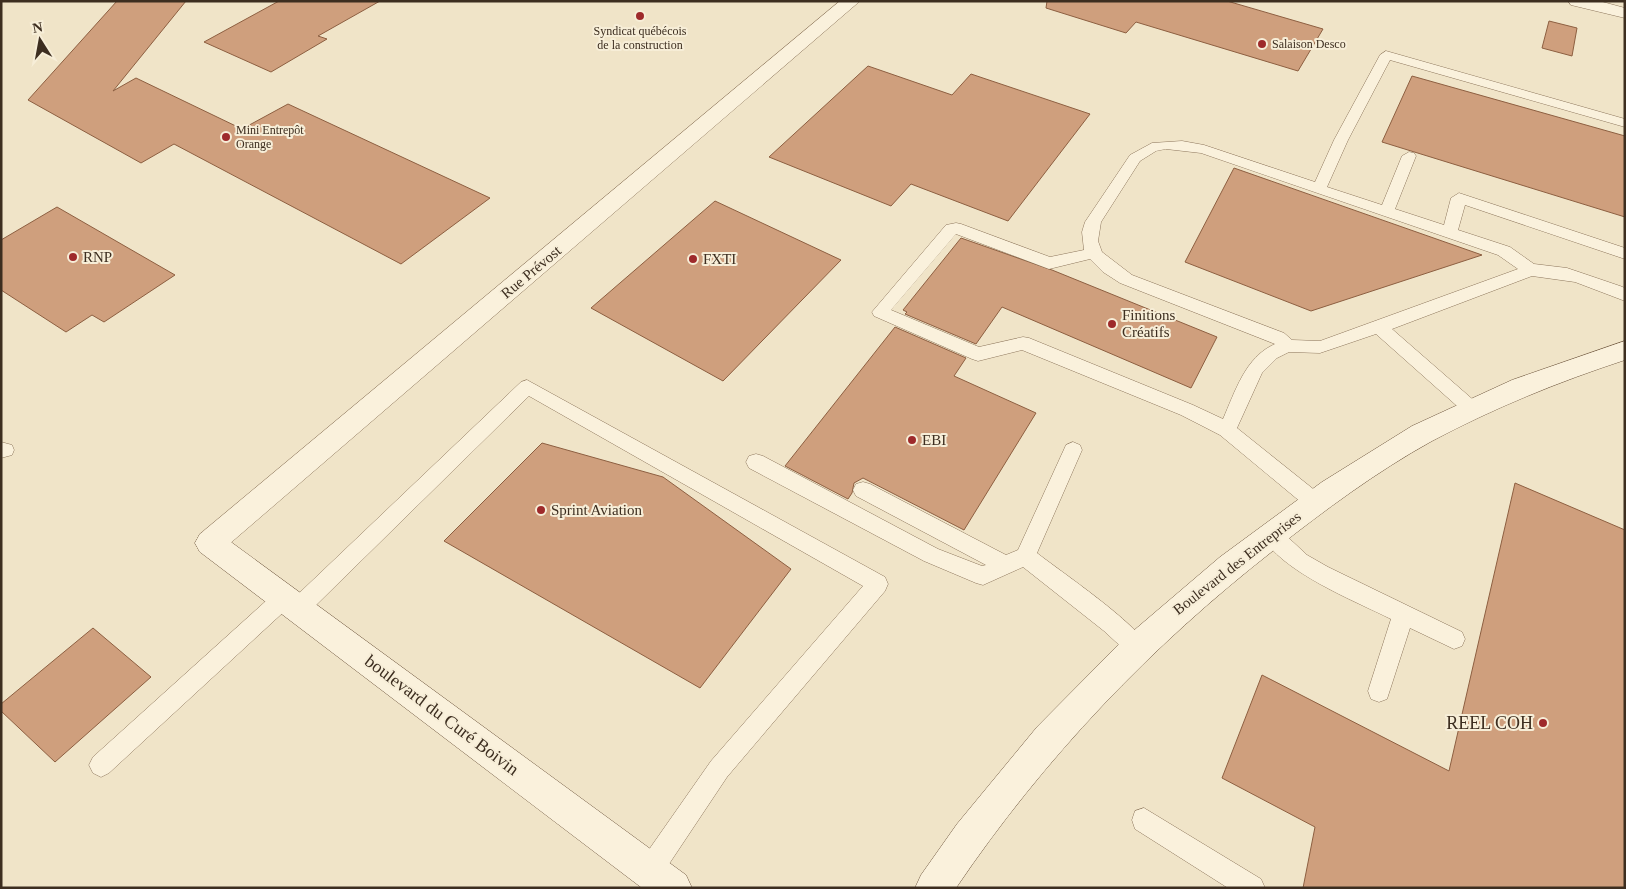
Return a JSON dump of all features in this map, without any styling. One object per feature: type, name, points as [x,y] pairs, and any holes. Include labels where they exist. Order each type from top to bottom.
[{"type":"street","name":"Rue Prévost","points":[[210,543],[851,1]]},
{"type":"street","points":[[1577,1],[1618,8]]},
{"type":"street","name":"Boulevard des Entreprises","points":[[934,888],[960,849],[1040,748],[1136,647],[1176,609],[1271,534],[1382,457],[1472,409],[1534,382],[1625,350]]},
{"type":"street","name":"boulevard du Curé Boivin","points":[[210,543],[661,879]]},
{"type":"lane","points":[[1320,189],[1341,140],[1386,54],[1625,123]]},
{"type":"lane","points":[[1288,346],[1278,337],[1126,278],[1112,271],[1093,253],[1088,240],[1093,222],[1135,158],[1152,148],[1193,146],[1504,251],[1531,270]]},
{"type":"lane","points":[[1387,211],[1409,156]]},
{"type":"lane","points":[[1450,232],[1459,198],[1625,254]]},
{"type":"lane","points":[[1093,253],[1048,263],[956,228],[951,229],[880,312],[978,354],[1022,343],[1187,410],[1228,430],[1315,502]]},
{"type":"lane","points":[[1228,430],[1255,369],[1271,353],[1288,346],[1320,347],[1531,270],[1570,275],[1625,295]]},
{"type":"lane","points":[[1379,327],[1472,409]]},
{"type":"lane","points":[[101,766],[291,603],[527,387],[878,584],[720,769],[661,879]]},
{"type":"lane","points":[[756,462],[940,558],[983,576],[1025,556],[1073,450]]},
{"type":"lane","points":[[863,490],[1006,565]]},
{"type":"lane","points":[[1271,534],[1300,561],[1321,574],[1454,639]]},
{"type":"lane","points":[[1025,556],[1112,624],[1136,647]]},
{"type":"lane","points":[[1379,691],[1403,614]]},
{"type":"lane","points":[[1144,820],[1252,888]]},
{"type":"building","name":"Mini Entrepôt Orange","points":[[117,1],[186,1],[113,91],[136,78],[242,129],[288,104],[490,198],[401,264],[174,144],[141,163],[28,100]]},
{"type":"building","points":[[279,1],[380,1],[318,36],[327,39],[271,72],[204,42]]},
{"type":"building","name":"Salaison Desco","points":[[1047,1],[1227,1],[1323,29],[1298,71],[1136,22],[1126,33],[1046,8]]},
{"type":"building","points":[[1549,21],[1577,28],[1572,56],[1542,48]]},
{"type":"building","points":[[868,66],[952,95],[971,74],[1090,114],[1008,221],[911,184],[891,206],[769,157]]},
{"type":"building","points":[[1412,76],[1625,136],[1625,217],[1382,142]]},
{"type":"building","points":[[1234,168],[1482,255],[1311,311],[1185,262]]},
{"type":"building","points":[[715,201],[841,260],[723,381],[591,308]]},
{"type":"building","name":"RNP","points":[[57,207],[175,275],[104,322],[92,315],[66,332],[1,290],[1,240]]},
{"type":"building","name":"Finitions Créatifs","points":[[961,238],[1052,270],[1217,337],[1191,388],[1002,307],[976,344],[905,314],[907,312],[903,310]]},
{"type":"building","name":"EBI","points":[[895,327],[966,358],[954,376],[1036,413],[964,530],[863,478],[854,483],[852,493],[848,499],[785,466]]},
{"type":"building","points":[[542,443],[663,477],[791,569],[700,688],[444,541]]},
{"type":"building","name":"REEL COH","points":[[1515,483],[1625,530],[1625,888],[1303,888],[1315,827],[1222,778],[1262,675],[1449,771]]},
{"type":"building","points":[[93,628],[151,677],[55,762],[1,711],[1,704]]},
{"type":"place","name":"Syndicat québécois de la construction","points":[[640,16]]},
{"type":"place","name":"Salaison Desco","points":[[1262,44]]},
{"type":"place","name":"Mini Entrepôt Orange","points":[[226,137]]},
{"type":"place","name":"RNP","points":[[73,257]]},
{"type":"place","name":"FXTI","points":[[693,259]]},
{"type":"place","name":"Finitions Créatifs","points":[[1112,324]]},
{"type":"place","name":"EBI","points":[[912,440]]},
{"type":"place","name":"Sprint Aviation","points":[[541,510]]},
{"type":"place","name":"REEL COH","points":[[1543,723]]}]
